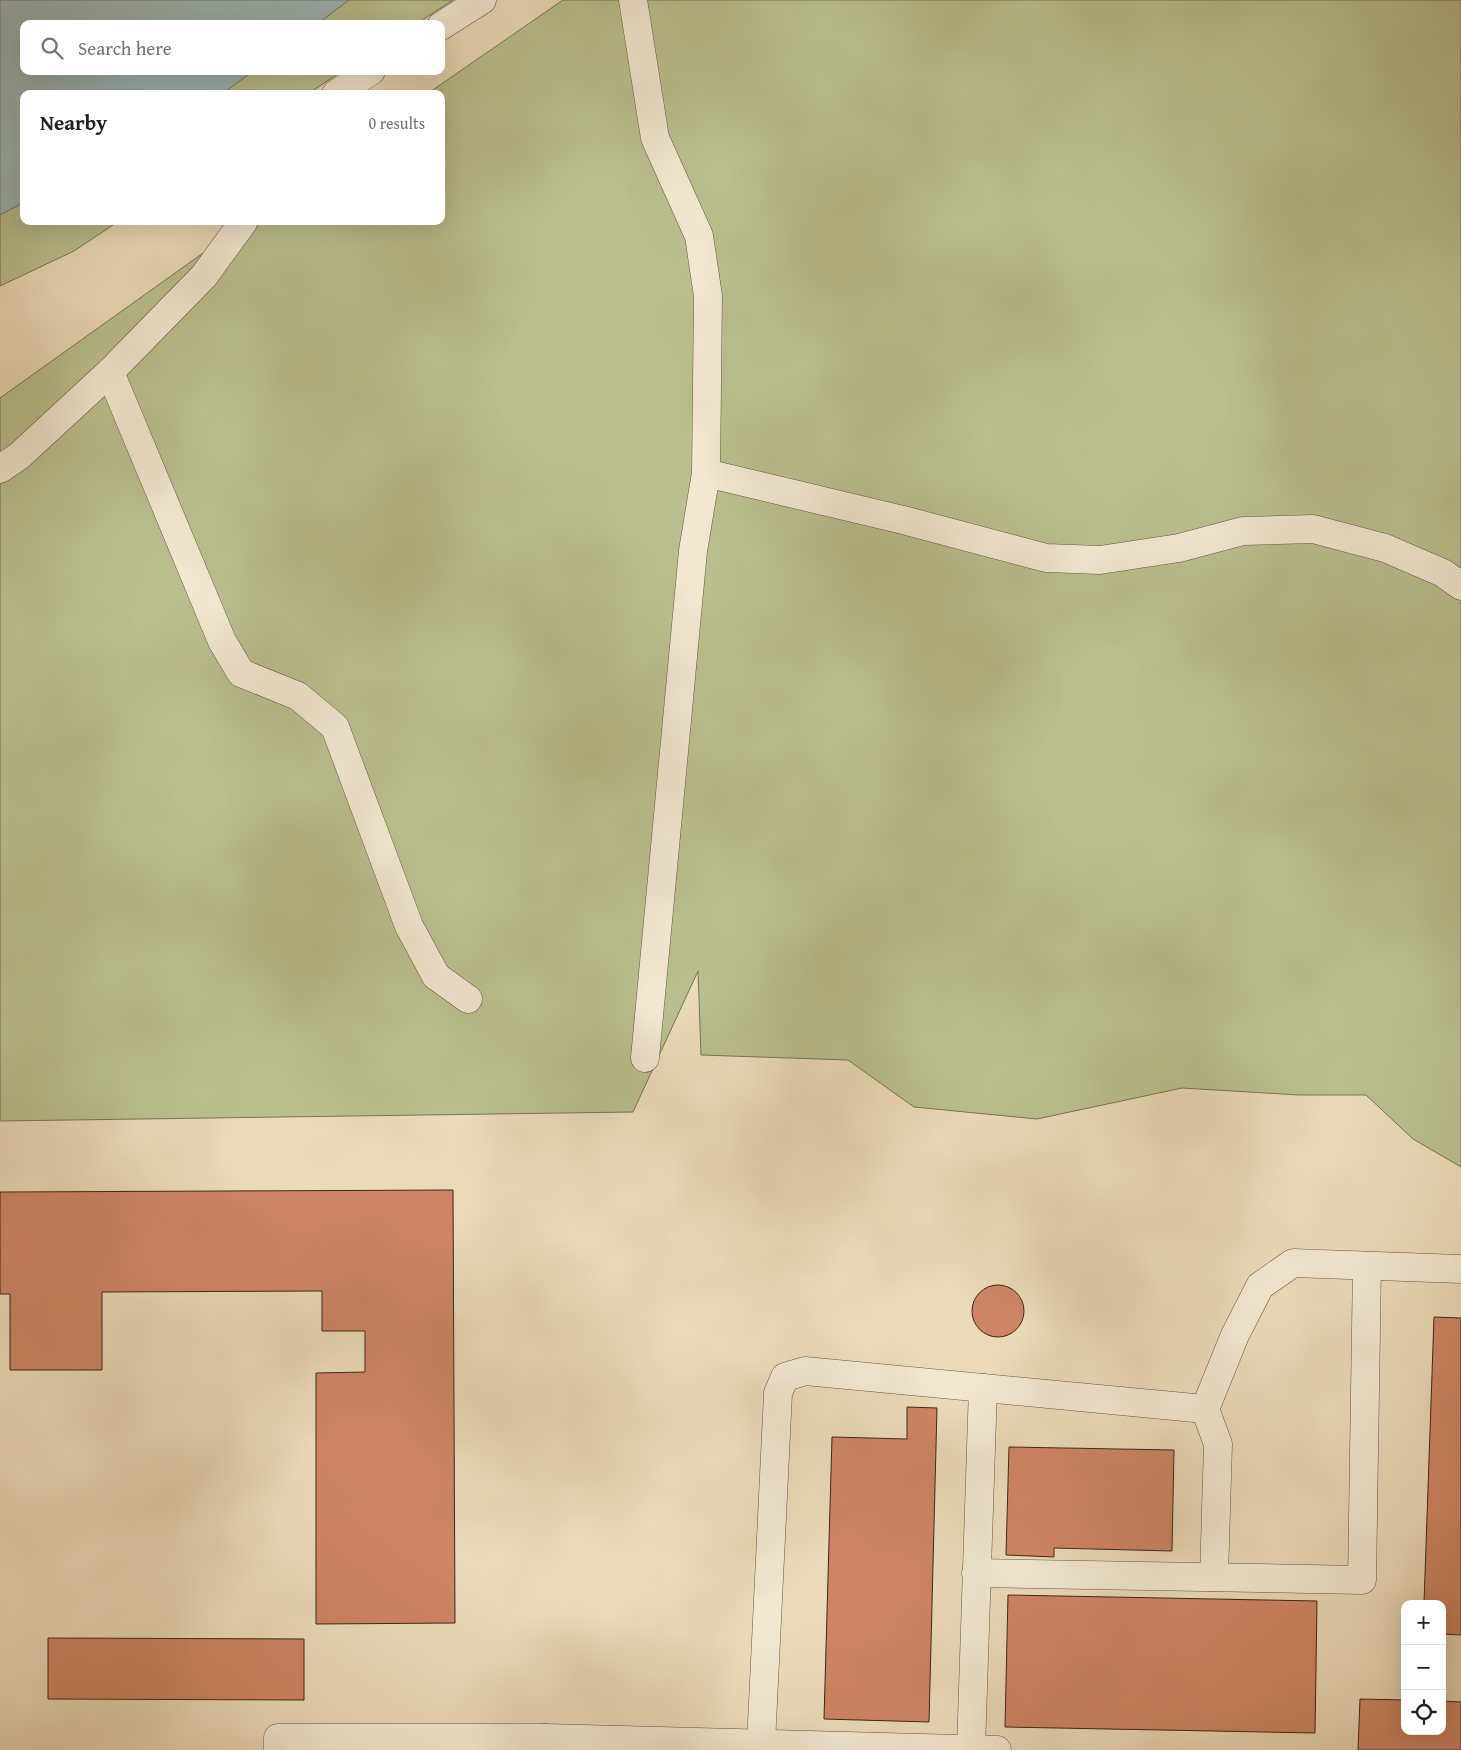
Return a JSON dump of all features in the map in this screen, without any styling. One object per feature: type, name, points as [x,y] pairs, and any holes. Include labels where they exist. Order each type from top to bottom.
[{"type":"lane","points":[[445,23],[482,0]]},
{"type":"lane","points":[[633,0],[655,138],[698,236],[708,296],[706,473],[693,550],[646,1058]]},
{"type":"lane","points":[[342,90],[365,75]]},
{"type":"lane","points":[[0,469],[19,456],[110,372],[204,276],[241,225]]},
{"type":"lane","points":[[110,372],[222,641],[241,673],[298,696],[335,727],[409,926],[436,976],[468,999]]},
{"type":"lane","points":[[706,473],[903,520],[1046,558],[1100,560],[1179,548],[1243,531],[1313,530],[1385,548],[1443,573],[1461,586]]},
{"type":"lane","points":[[1214,1577],[1218,1444],[1205,1409],[1235,1335],[1260,1286],[1293,1263],[1461,1269]]},
{"type":"lane","points":[[976,1573],[1362,1580],[1367,1266]]},
{"type":"lane","points":[[761,1744],[778,1392],[785,1377],[805,1371],[1205,1409]]},
{"type":"lane","points":[[971,1749],[983,1388]]},
{"type":"lane","points":[[278,1750],[278,1738],[545,1744],[761,1744],[997,1750]]},
{"type":"green space","points":[[349,0],[453,0],[422,20],[322,20]]},
{"type":"green space","points":[[563,0],[1461,0],[1461,1167],[1413,1139],[1366,1095],[1299,1095],[1182,1088],[1037,1119],[914,1107],[848,1060],[701,1055],[698,971],[633,1112],[0,1121],[0,398],[242,225],[445,225],[445,90],[433,90]]},
{"type":"green space","points":[[248,75],[336,75],[314,90],[227,90]]},
{"type":"green space","points":[[20,204],[20,225],[113,225],[74,251],[0,286],[0,215]]},
{"type":"water","points":[[0,0],[349,0],[322,20],[20,20],[20,75],[248,75],[227,90],[20,90],[20,204],[0,215]]},
{"type":"building","points":[[453,1190],[455,1623],[316,1624],[316,1373],[365,1372],[365,1331],[322,1331],[322,1291],[102,1292],[102,1370],[10,1370],[10,1294],[0,1294],[0,1192]]},
{"type":"building","points":[[993,1285],[1003,1285],[1017,1292],[1024,1306],[1024,1316],[1017,1330],[1003,1337],[993,1337],[983,1333],[976,1326],[972,1316],[972,1306],[976,1296],[983,1289]]},
{"type":"building","points":[[1434,1317],[1461,1318],[1461,1635],[1446,1634],[1446,1600],[1424,1600]]},
{"type":"building","points":[[907,1407],[937,1408],[929,1722],[824,1719],[832,1437],[907,1439]]},
{"type":"building","points":[[1009,1447],[1174,1450],[1172,1551],[1054,1548],[1054,1557],[1006,1555]]},
{"type":"building","points":[[1008,1595],[1317,1601],[1315,1733],[1005,1727]]},
{"type":"building","points":[[48,1638],[304,1639],[304,1700],[48,1699]]},
{"type":"building","points":[[1360,1699],[1401,1700],[1401,1735],[1446,1735],[1446,1701],[1461,1702],[1461,1750],[1358,1750]]}]
